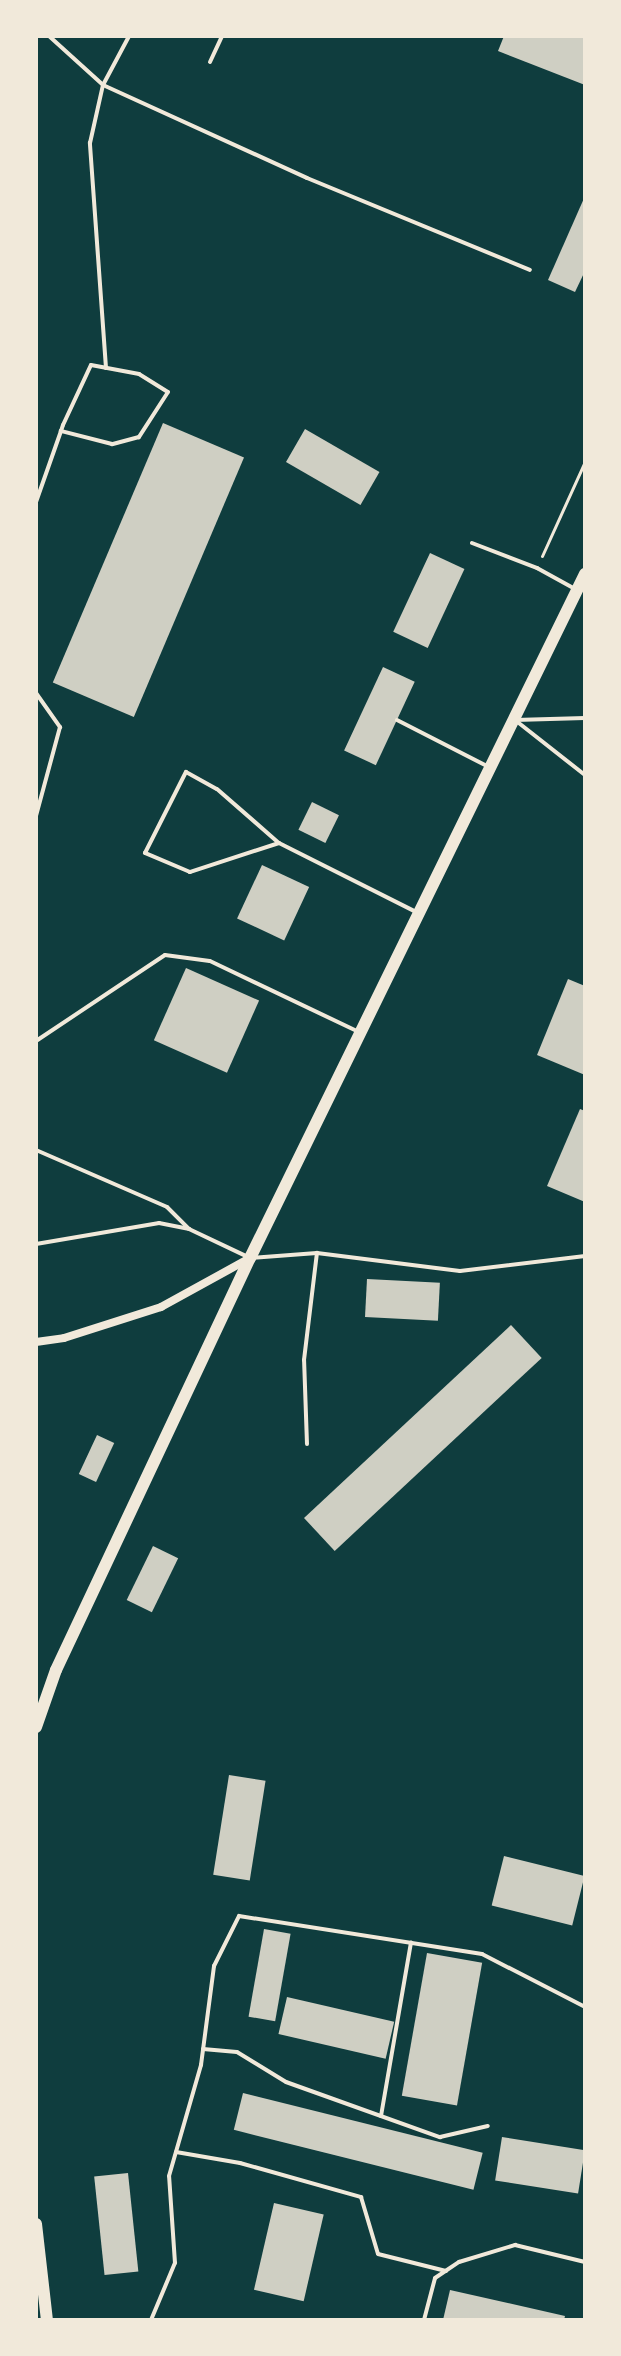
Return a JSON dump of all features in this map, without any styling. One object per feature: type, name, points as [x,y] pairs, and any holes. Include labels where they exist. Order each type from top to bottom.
[{"type":"main road","points":[[36,1727],[56,1670],[250,1258],[585,574]]},
{"type":"main road","points":[[36,2224],[47,2320]]},
{"type":"street","points":[[36,1342],[64,1338],[161,1307],[250,1258]]},
{"type":"lane","points":[[49,36],[103,85],[307,178],[530,270]]},
{"type":"lane","points":[[106,368],[89,170],[90,143],[103,85],[129,36]]},
{"type":"lane","points":[[210,62],[222,36]]},
{"type":"lane","points":[[36,502],[61,431],[91,365],[139,374],[168,392],[139,437],[112,444],[61,431]]},
{"type":"lane","points":[[472,543],[537,568],[577,590]]},
{"type":"lane","points":[[36,693],[60,727],[36,816]]},
{"type":"lane","points":[[515,720],[585,718]]},
{"type":"lane","points":[[397,720],[491,768]]},
{"type":"lane","points":[[515,720],[585,775]]},
{"type":"lane","points":[[279,843],[190,872],[145,853],[186,772],[217,789],[279,843],[420,915]]},
{"type":"lane","points":[[36,794],[42,789]]},
{"type":"lane","points":[[36,1041],[165,955],[210,961],[361,1032]]},
{"type":"lane","points":[[36,1150],[167,1207],[189,1229]]},
{"type":"lane","points":[[36,1244],[159,1223],[189,1229],[250,1258],[317,1253],[460,1271],[585,1256]]},
{"type":"lane","points":[[307,1444],[304,1360],[317,1253]]},
{"type":"lane","points":[[151,2320],[175,2263],[169,2176],[203,2049],[214,1966],[239,1916],[482,1954],[585,2007]]},
{"type":"lane","points":[[381,2116],[411,1943]]},
{"type":"lane","points":[[203,2049],[237,2052],[286,2082],[440,2137],[488,2126]]},
{"type":"lane","points":[[176,2152],[240,2163],[361,2197],[378,2254],[446,2271]]},
{"type":"lane","points":[[424,2320],[435,2278],[459,2262],[515,2245],[585,2262]]},
{"type":"path","points":[[537,568],[585,461]]},
{"type":"building","points":[[504,36],[585,36],[585,85],[498,51]]},
{"type":"building","points":[[585,196],[585,271],[575,292],[548,280]]},
{"type":"building","points":[[163,423],[244,457],[134,717],[53,683]]},
{"type":"building","points":[[305,429],[379,472],[360,505],[286,462]]},
{"type":"building","points":[[430,553],[464,569],[428,648],[393,632]]},
{"type":"building","points":[[383,667],[415,682],[376,765],[344,750]]},
{"type":"building","points":[[312,802],[339,815],[325,843],[298,830]]},
{"type":"building","points":[[262,865],[309,887],[284,940],[237,918]]},
{"type":"building","points":[[186,968],[259,1001],[227,1073],[154,1040]]},
{"type":"building","points":[[568,979],[585,986],[585,1075],[537,1055]]},
{"type":"building","points":[[580,1109],[585,1111],[585,1202],[547,1186]]},
{"type":"building","points":[[367,1279],[440,1283],[438,1321],[365,1317]]},
{"type":"building","points":[[511,1325],[542,1358],[335,1551],[304,1518]]},
{"type":"building","points":[[97,1435],[114,1443],[96,1482],[79,1474]]},
{"type":"building","points":[[153,1546],[178,1558],[152,1612],[127,1600]]},
{"type":"building","points":[[229,1775],[266,1781],[250,1881],[213,1875]]},
{"type":"building","points":[[504,1856],[585,1876],[572,1926],[492,1905]]},
{"type":"building","points":[[264,1929],[291,1934],[275,2021],[249,2017]]},
{"type":"building","points":[[427,1953],[482,1963],[457,2106],[402,2096]]},
{"type":"building","points":[[287,1997],[394,2022],[386,2059],[278,2034]]},
{"type":"building","points":[[243,2093],[483,2153],[473,2190],[234,2130]]},
{"type":"building","points":[[502,2137],[585,2150],[578,2194],[495,2180]]},
{"type":"building","points":[[128,2173],[138,2271],[105,2275],[94,2177]]},
{"type":"building","points":[[274,2203],[324,2214],[304,2301],[254,2290]]},
{"type":"building","points":[[450,2290],[565,2316],[564,2320],[443,2320]]}]
